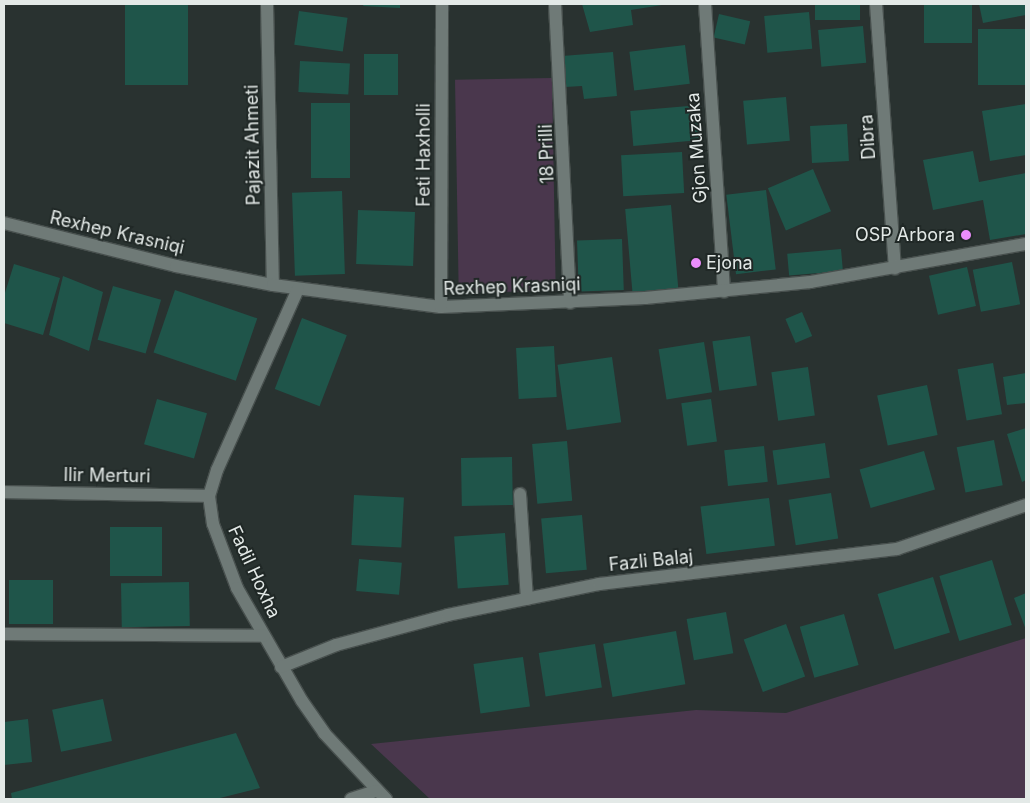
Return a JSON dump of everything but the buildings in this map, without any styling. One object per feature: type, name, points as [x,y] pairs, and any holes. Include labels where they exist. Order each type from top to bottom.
[{"type":"street","name":"Pajazit Ahmeti","points":[[267,4],[273,285]]},
{"type":"street","name":"Feti Haxholli","points":[[441,307],[442,4]]},
{"type":"street","name":"18 Prilli","points":[[555,4],[570,303]]},
{"type":"street","name":"Gjon Muzaka","points":[[705,4],[724,290]]},
{"type":"street","name":"Dibra","points":[[876,4],[895,268]]},
{"type":"street","name":"Rexhep Krasniqi","points":[[4,223],[176,266],[273,285],[441,307],[570,303],[724,290],[895,268],[1026,244]]},
{"type":"street","points":[[209,496],[227,441],[298,289]]},
{"type":"street","name":"Ilir Merturi","points":[[4,492],[209,496]]},
{"type":"street","points":[[520,494],[527,599]]},
{"type":"street","name":"Fadil Hoxha","points":[[209,496],[222,551],[281,667],[324,733],[376,791],[386,799]]},
{"type":"street","name":"Fazli Balaj","points":[[281,667],[365,637],[599,584],[829,560],[896,548],[1026,505]]},
{"type":"street","points":[[4,634],[264,636]]},
{"type":"street","points":[[351,799],[376,791]]},
{"type":"shaded area","points":[[552,78],[556,291],[459,293],[455,80]]},
{"type":"shaded area","points":[[1026,638],[1026,799],[430,799],[371,744],[696,710],[786,713]]},
{"type":"place","name":"OSP Arbora","points":[[966,235]]},
{"type":"place","name":"Ejona","points":[[696,263]]}]
